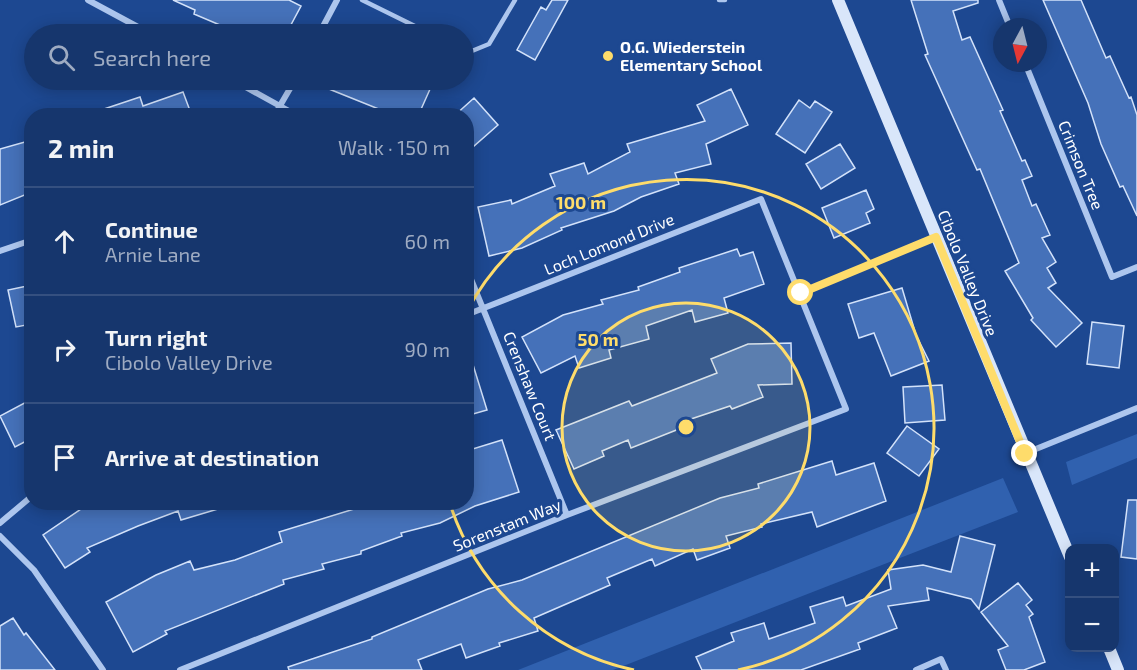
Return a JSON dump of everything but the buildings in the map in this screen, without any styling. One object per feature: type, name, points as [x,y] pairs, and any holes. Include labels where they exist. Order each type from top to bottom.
[{"type":"main road","name":"Cibolo Valley Drive","points":[[838,0],[1065,546]]},
{"type":"main road","points":[[1110,652],[1118,670]]},
{"type":"street","points":[[88,0],[132,24]]},
{"type":"street","points":[[324,24],[337,0]]},
{"type":"street","points":[[999,0],[1006,18]]},
{"type":"street","name":"Crimson Tree","points":[[1029,72],[1112,277],[1137,267]]},
{"type":"street","points":[[251,90],[284,108]]},
{"type":"street","points":[[281,106],[290,90]]},
{"type":"street","name":"Loch Lomond Drive","points":[[474,312],[761,199],[801,293]]},
{"type":"street","points":[[801,293],[936,237]]},
{"type":"street","points":[[0,251],[24,243]]},
{"type":"street","name":"Crenshaw Court","points":[[474,285],[567,515]]},
{"type":"street","name":"Sorenstam Way","points":[[180,670],[567,515],[846,409],[801,293]]},
{"type":"street","points":[[1025,454],[1137,408]]},
{"type":"street","points":[[0,523],[24,503]]},
{"type":"street","points":[[0,536],[34,570],[103,670]]},
{"type":"street","points":[[916,670],[941,659],[945,670]]},
{"type":"lane","points":[[362,0],[411,24]]},
{"type":"lane","points":[[474,49],[489,44],[515,0]]},
{"type":"lane","points":[[719,0],[725,0]]},
{"type":"shaded area","points":[[1137,434],[1137,458],[1072,485],[1066,462]]},
{"type":"shaded area","points":[[1003,478],[1018,512],[613,670],[518,670]]},
{"type":"place","name":"O.G. Wiederstein Elementary School","points":[[608,56]]},
{"type":"route","points":[[801,293],[936,237],[1025,454]]}]
